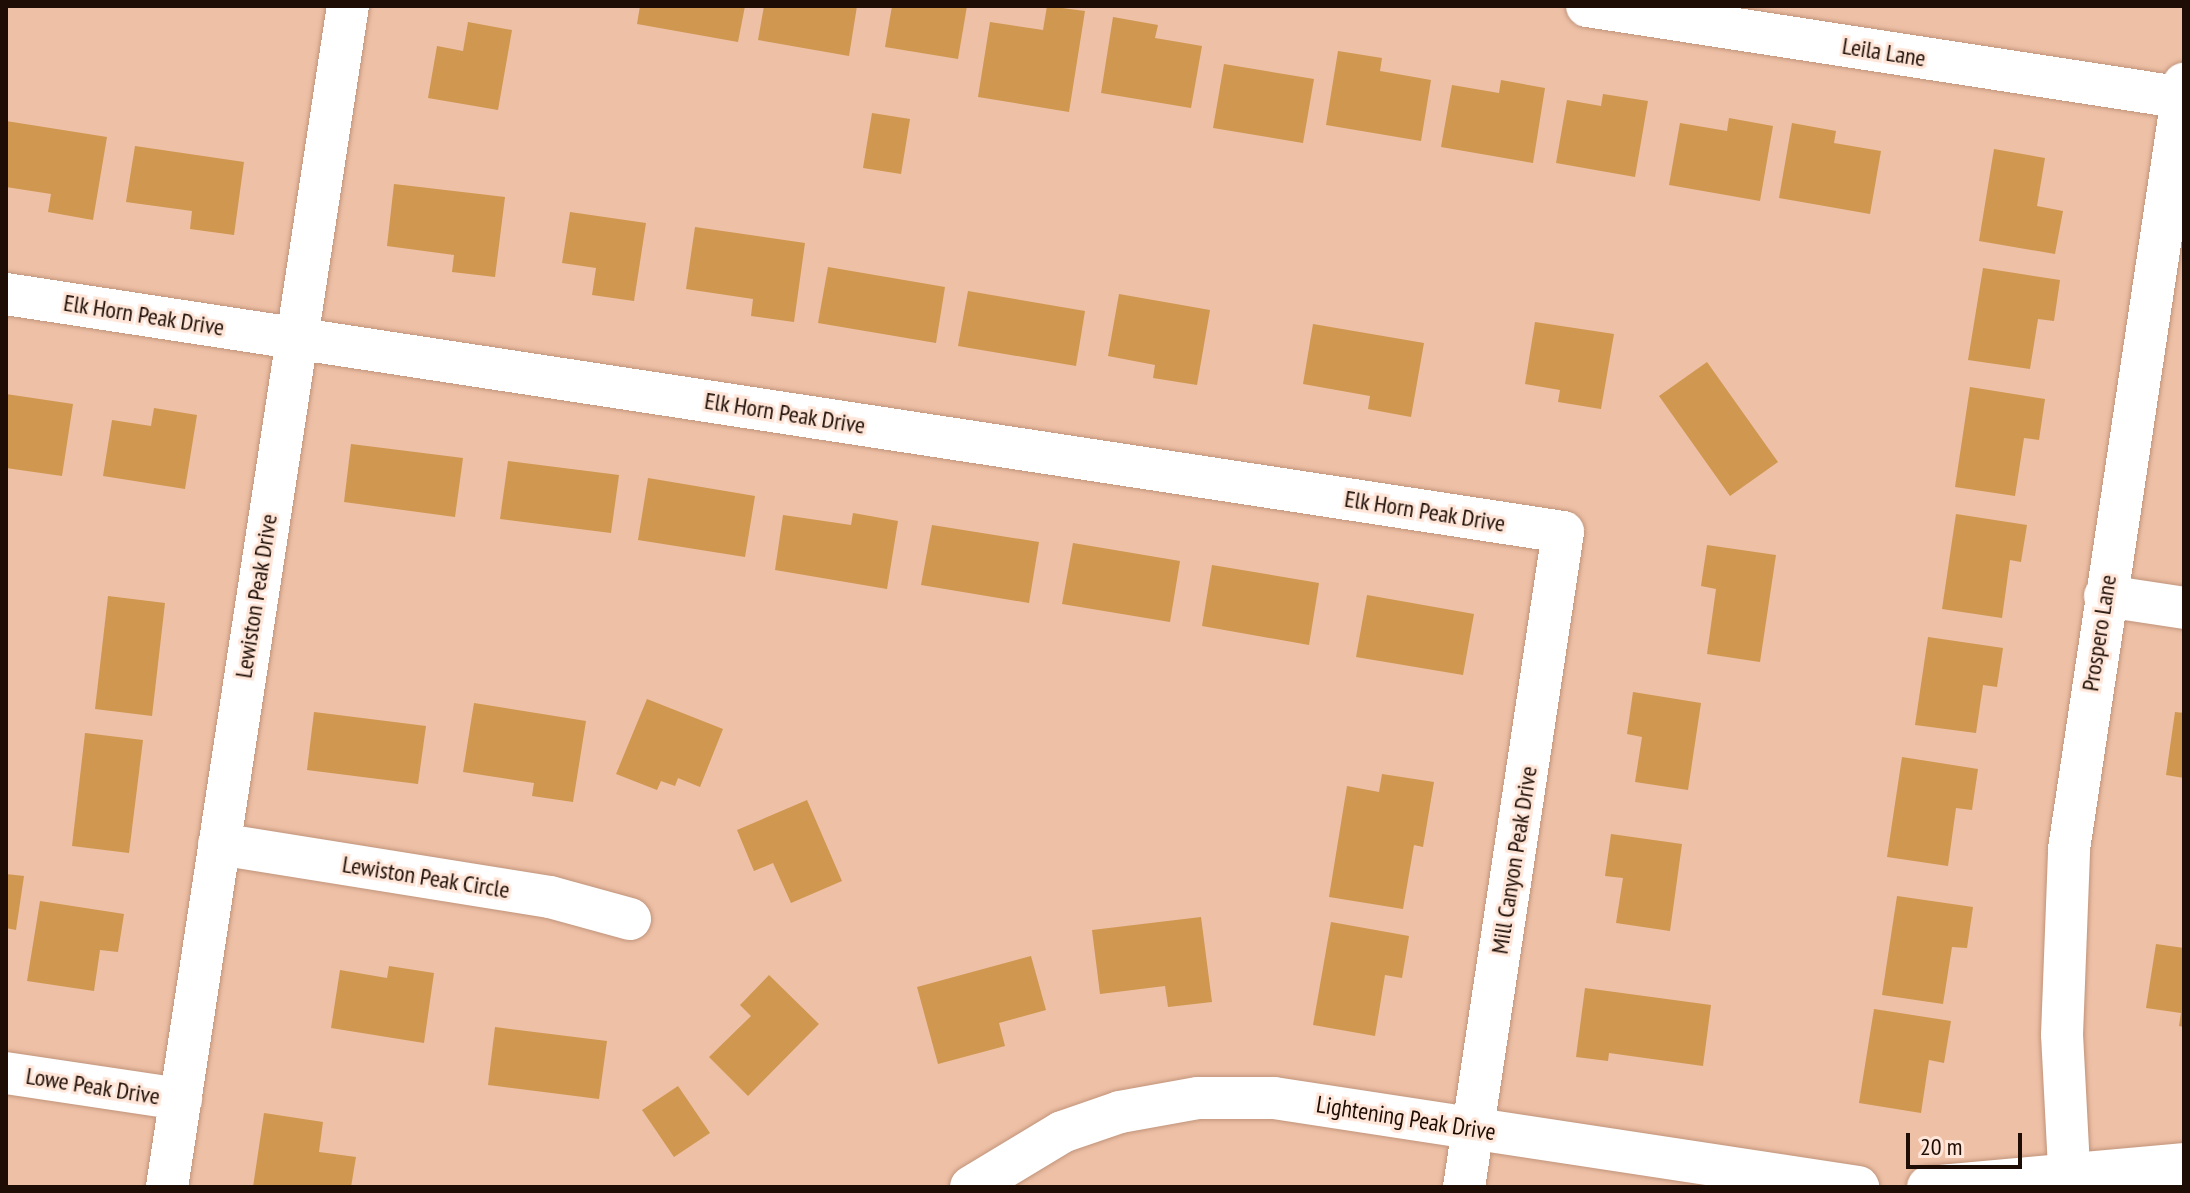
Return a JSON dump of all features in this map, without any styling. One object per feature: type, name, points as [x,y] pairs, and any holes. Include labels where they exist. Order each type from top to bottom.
[{"type":"street","name":"Lewiston Peak Drive","points":[[167,1187],[348,6]]},
{"type":"street","name":"Leila Lane","points":[[1587,6],[2183,93]]},
{"type":"street","name":"Prospero Lane","points":[[2070,1181],[2063,943],[2069,849],[2183,93]]},
{"type":"street","name":"Elk Horn Peak Drive","points":[[6,294],[1563,532]]},
{"type":"street","name":"Mill Canyon Peak Drive","points":[[1464,1187],[1563,532]]},
{"type":"street","points":[[2105,596],[2184,608]]},
{"type":"street","name":"Lewiston Peak Circle","points":[[219,844],[550,897],[630,919]]},
{"type":"street","name":"Lowe Peak Drive","points":[[6,1073],[181,1099]]},
{"type":"street","name":"Lightening Peak Drive","points":[[971,1187],[1062,1132],[1120,1112],[1198,1098],[1274,1098],[1858,1187]]},
{"type":"street","points":[[1928,1187],[2070,1181],[2184,1164]]},
{"type":"building","points":[[640,6],[745,6],[738,42],[637,24]]},
{"type":"building","points":[[764,6],[857,6],[849,56],[758,40]]},
{"type":"building","points":[[892,6],[967,6],[958,59],[885,47]]},
{"type":"building","points":[[1047,6],[1085,11],[1069,112],[978,97],[990,22],[1043,30]]},
{"type":"building","points":[[1113,17],[1158,25],[1155,38],[1202,46],[1191,108],[1101,93]]},
{"type":"building","points":[[468,22],[512,30],[498,110],[428,98],[437,46],[463,51]]},
{"type":"building","points":[[1338,51],[1382,58],[1380,71],[1431,80],[1421,141],[1326,125]]},
{"type":"building","points":[[1224,64],[1314,79],[1303,143],[1213,128]]},
{"type":"building","points":[[1501,80],[1545,88],[1533,163],[1441,147],[1452,85],[1499,93]]},
{"type":"building","points":[[1603,94],[1648,101],[1635,177],[1556,163],[1567,100],[1601,106]]},
{"type":"building","points":[[872,113],[910,119],[901,174],[863,168]]},
{"type":"building","points":[[1729,118],[1773,126],[1760,201],[1669,185],[1680,123],[1727,131]]},
{"type":"building","points":[[6,121],[107,137],[93,220],[48,212],[51,194],[6,187]]},
{"type":"building","points":[[1792,123],[1836,131],[1834,143],[1881,151],[1870,214],[1779,198]]},
{"type":"building","points":[[135,146],[244,162],[234,235],[190,229],[192,211],[126,202]]},
{"type":"building","points":[[1994,149],[2045,158],[2037,206],[2063,211],[2055,254],[1979,241]]},
{"type":"building","points":[[394,184],[505,197],[495,277],[452,272],[454,255],[387,246]]},
{"type":"building","points":[[570,212],[646,223],[634,301],[592,295],[596,268],[562,263]]},
{"type":"building","points":[[695,227],[805,243],[794,322],[751,316],[753,299],[686,289]]},
{"type":"building","points":[[828,267],[945,287],[936,343],[818,323]]},
{"type":"building","points":[[1983,268],[2060,280],[2054,321],[2038,319],[2030,369],[1968,360]]},
{"type":"building","points":[[968,291],[1085,311],[1076,366],[958,346]]},
{"type":"building","points":[[1119,294],[1210,310],[1197,385],[1153,378],[1155,365],[1108,356]]},
{"type":"building","points":[[1535,322],[1614,334],[1601,409],[1558,402],[1560,390],[1525,384]]},
{"type":"building","points":[[1313,324],[1424,343],[1411,417],[1368,409],[1370,396],[1303,384]]},
{"type":"building","points":[[1707,362],[1778,462],[1730,496],[1659,396]]},
{"type":"building","points":[[1970,387],[2045,399],[2039,440],[2024,438],[2015,496],[1955,487]]},
{"type":"building","points":[[6,394],[73,404],[62,476],[6,468]]},
{"type":"building","points":[[154,408],[197,415],[185,489],[103,476],[112,420],[151,426]]},
{"type":"building","points":[[351,444],[463,458],[455,517],[344,502]]},
{"type":"building","points":[[508,461],[619,475],[611,533],[500,519]]},
{"type":"building","points":[[648,478],[755,496],[745,557],[638,540]]},
{"type":"building","points":[[853,513],[898,521],[887,589],[775,570],[783,515],[851,525]]},
{"type":"building","points":[[1956,514],[2027,525],[2021,562],[2010,560],[2002,618],[1942,609]]},
{"type":"building","points":[[932,525],[1039,542],[1029,603],[921,585]]},
{"type":"building","points":[[1073,543],[1180,561],[1170,622],[1062,604]]},
{"type":"building","points":[[1707,545],[1776,555],[1760,662],[1707,654],[1716,589],[1701,586]]},
{"type":"building","points":[[1212,565],[1319,583],[1309,645],[1202,626]]},
{"type":"building","points":[[1367,595],[1474,614],[1463,675],[1356,657]]},
{"type":"building","points":[[108,596],[165,603],[152,716],[95,709]]},
{"type":"building","points":[[1928,637],[2003,648],[1997,687],[1983,685],[1976,733],[1915,725]]},
{"type":"building","points":[[1633,692],[1701,703],[1688,790],[1635,782],[1642,737],[1627,734]]},
{"type":"building","points":[[647,699],[723,729],[700,787],[678,778],[675,786],[661,781],[657,790],[616,774]]},
{"type":"building","points":[[474,703],[586,721],[573,802],[532,796],[534,783],[463,772]]},
{"type":"building","points":[[314,712],[426,726],[418,784],[307,770]]},
{"type":"building","points":[[2175,712],[2184,713],[2184,778],[2166,775]]},
{"type":"building","points":[[85,733],[143,740],[129,853],[72,846]]},
{"type":"building","points":[[1902,757],[1978,769],[1972,810],[1956,808],[1948,866],[1887,857]]},
{"type":"building","points":[[1382,774],[1434,782],[1423,847],[1414,845],[1403,909],[1329,897],[1347,786],[1379,792]]},
{"type":"building","points":[[807,800],[842,881],[791,903],[773,863],[754,871],[737,830]]},
{"type":"building","points":[[1611,834],[1682,844],[1670,931],[1616,923],[1623,878],[1605,876]]},
{"type":"building","points":[[6,874],[24,876],[16,930],[6,928]]},
{"type":"building","points":[[1897,896],[1973,907],[1967,948],[1952,947],[1943,1004],[1882,995]]},
{"type":"building","points":[[40,901],[124,914],[118,952],[100,950],[94,991],[27,981]]},
{"type":"building","points":[[1201,917],[1212,1002],[1168,1007],[1165,986],[1100,994],[1092,930]]},
{"type":"building","points":[[1331,922],[1409,936],[1402,978],[1385,975],[1375,1036],[1313,1025]]},
{"type":"building","points":[[2156,944],[2184,948],[2184,1027],[2179,1026],[2181,1013],[2146,1008]]},
{"type":"building","points":[[1031,956],[1046,1010],[999,1023],[1005,1046],[938,1064],[917,987]]},
{"type":"building","points":[[389,966],[434,973],[424,1043],[331,1028],[340,970],[387,978]]},
{"type":"building","points":[[769,975],[819,1024],[748,1096],[709,1057],[751,1016],[740,1005]]},
{"type":"building","points":[[1585,988],[1711,1005],[1703,1066],[1609,1053],[1608,1061],[1576,1057]]},
{"type":"building","points":[[1874,1009],[1951,1021],[1944,1063],[1929,1060],[1921,1113],[1859,1103]]},
{"type":"building","points":[[495,1027],[607,1041],[599,1099],[488,1085]]},
{"type":"building","points":[[678,1086],[710,1133],[674,1157],[642,1110]]},
{"type":"building","points":[[264,1113],[323,1122],[319,1152],[356,1157],[351,1187],[253,1187]]}]
